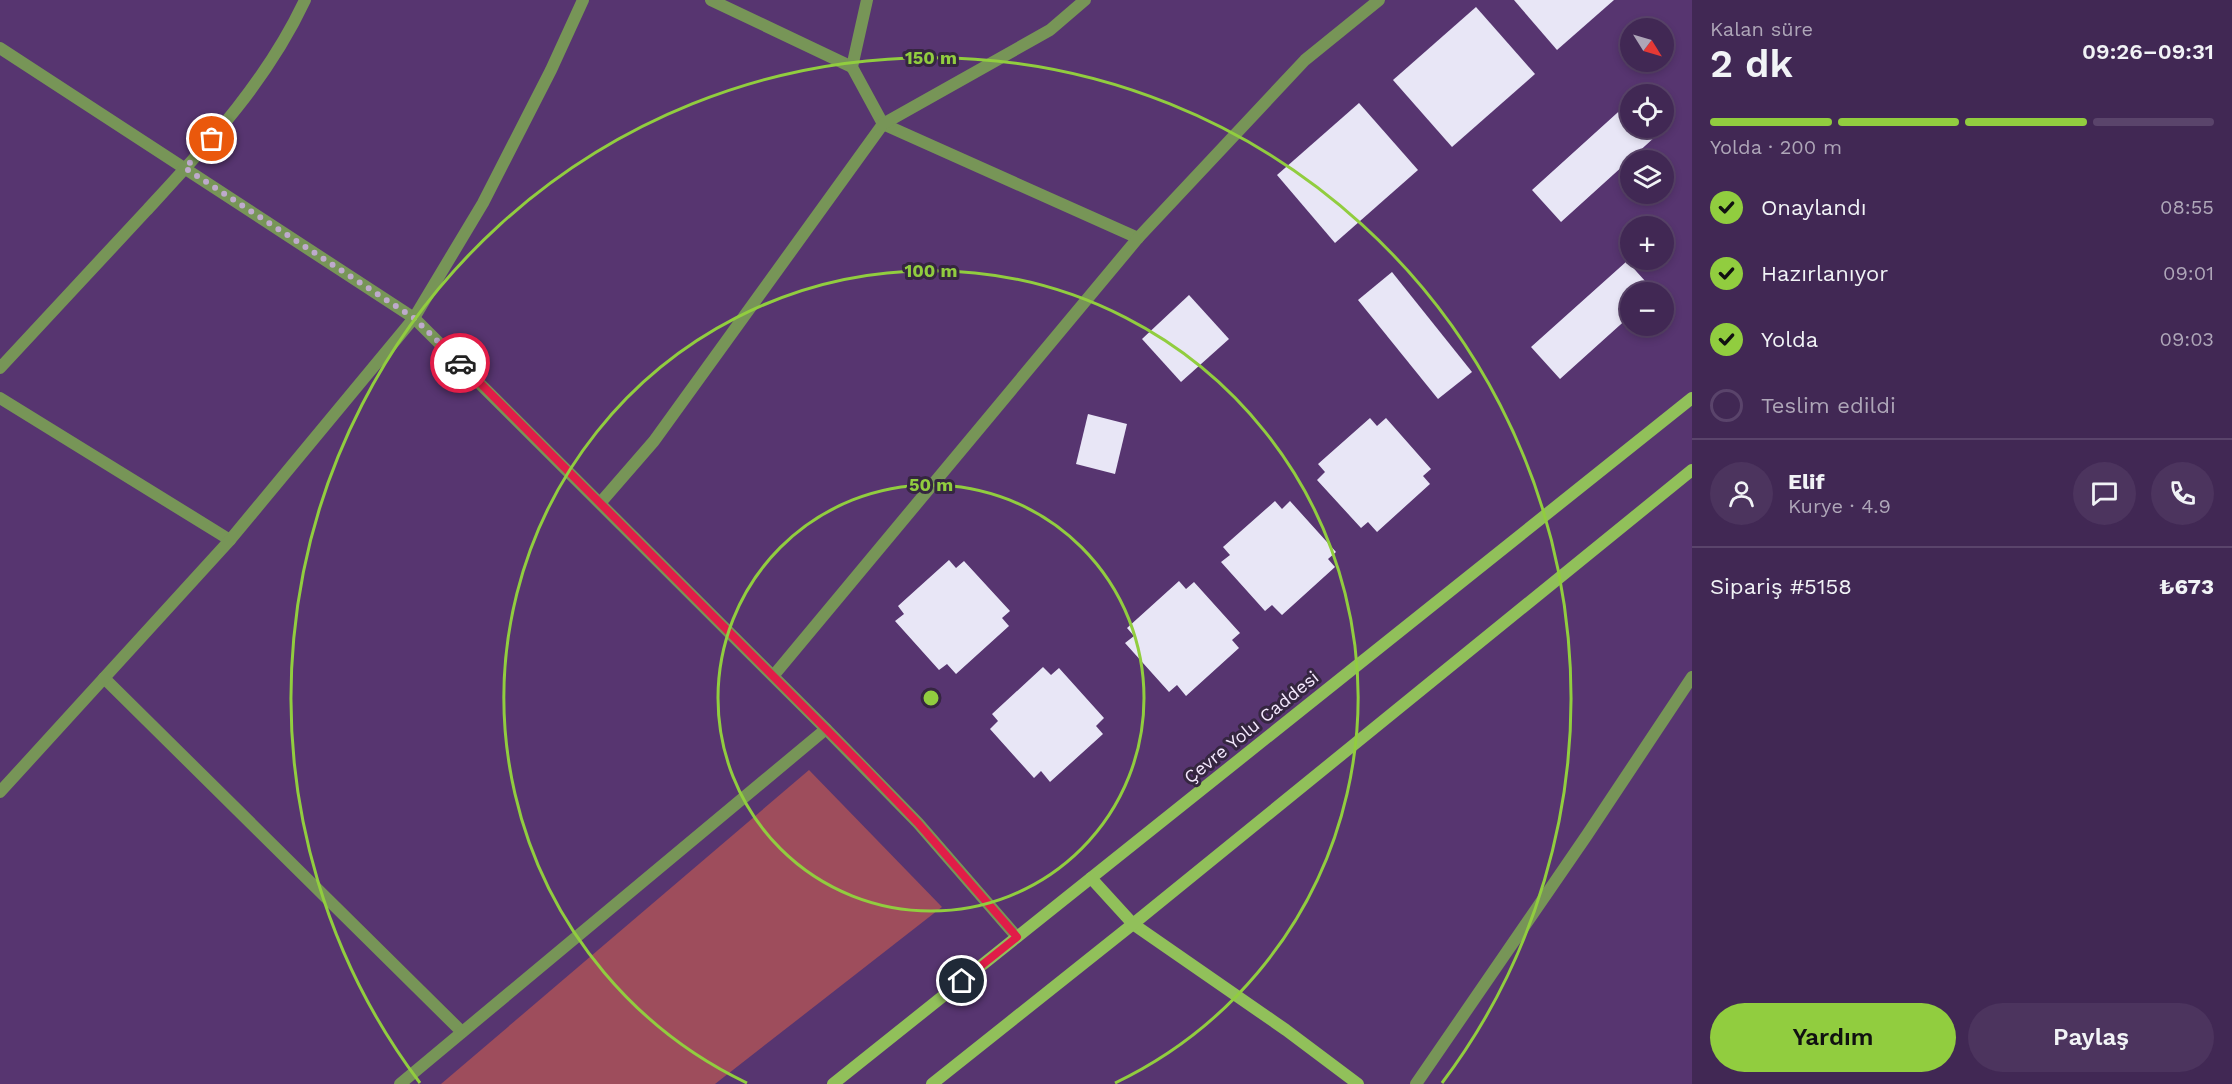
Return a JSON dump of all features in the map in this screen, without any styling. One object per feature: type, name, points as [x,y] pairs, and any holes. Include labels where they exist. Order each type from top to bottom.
[{"type":"main road","name":"Çevre Yolu Caddesi","points":[[833,1084],[1692,398]]},
{"type":"main road","points":[[932,1084],[1133,924],[1692,470]]},
{"type":"main road","points":[[1091,878],[1133,924],[1286,1030],[1358,1084]]},
{"type":"street","points":[[0,368],[226,124],[263,73],[305,0]]},
{"type":"street","points":[[0,792],[230,540],[414,318],[483,203],[583,0]]},
{"type":"street","points":[[711,0],[852,67],[883,124],[1138,238]]},
{"type":"street","points":[[852,67],[867,0]]},
{"type":"street","points":[[601,502],[654,441],[883,124],[1050,30],[1085,0]]},
{"type":"street","points":[[774,675],[1138,238],[1305,60],[1379,0]]},
{"type":"street","points":[[0,48],[414,318],[774,675],[918,823],[1017,937]]},
{"type":"street","points":[[0,398],[230,540]]},
{"type":"street","points":[[1416,1084],[1587,836],[1692,677]]},
{"type":"street","points":[[104,678],[462,1032]]},
{"type":"street","points":[[400,1084],[826,729]]},
{"type":"shaded area","points":[[809,770],[942,907],[715,1084],[441,1084]]},
{"type":"building","points":[[1514,0],[1614,0],[1557,50]]},
{"type":"building","points":[[1476,7],[1535,74],[1452,147],[1393,80]]},
{"type":"building","points":[[1359,103],[1418,170],[1335,243],[1277,175]]},
{"type":"building","points":[[1620,110],[1620,138],[1654,138],[1641,150],[1620,150],[1620,169],[1561,222],[1532,190]]},
{"type":"building","points":[[1620,267],[1620,270],[1635,270],[1646,282],[1620,282],[1620,325],[1560,379],[1531,347]]},
{"type":"building","points":[[1392,272],[1472,372],[1438,399],[1358,300]]},
{"type":"building","points":[[1189,295],[1229,339],[1181,382],[1142,339]]},
{"type":"building","points":[[1088,414],[1127,424],[1115,474],[1076,464]]},
{"type":"building","points":[[1370,418],[1377,426],[1386,418],[1431,469],[1423,476],[1430,484],[1377,532],[1368,522],[1361,528],[1317,480],[1325,472],[1318,464]]},
{"type":"building","points":[[1275,501],[1282,509],[1290,501],[1336,552],[1328,559],[1335,567],[1282,615],[1272,605],[1265,611],[1221,562],[1230,555],[1223,547]]},
{"type":"building","points":[[949,560],[956,568],[964,561],[1010,611],[1002,618],[1009,626],[956,674],[947,664],[939,670],[895,621],[904,614],[898,606]]},
{"type":"building","points":[[1179,581],[1186,589],[1194,582],[1240,633],[1232,640],[1239,648],[1186,696],[1177,685],[1169,692],[1125,643],[1134,636],[1127,628]]},
{"type":"building","points":[[1043,667],[1051,675],[1059,668],[1104,718],[1096,726],[1103,734],[1050,782],[1041,771],[1034,778],[990,729],[998,721],[992,714]]},
{"type":"way so far","points":[[212,139],[185,168],[414,318],[460,363]]},
{"type":"route","points":[[460,363],[857,760],[918,823],[1017,937],[962,981]]}]
